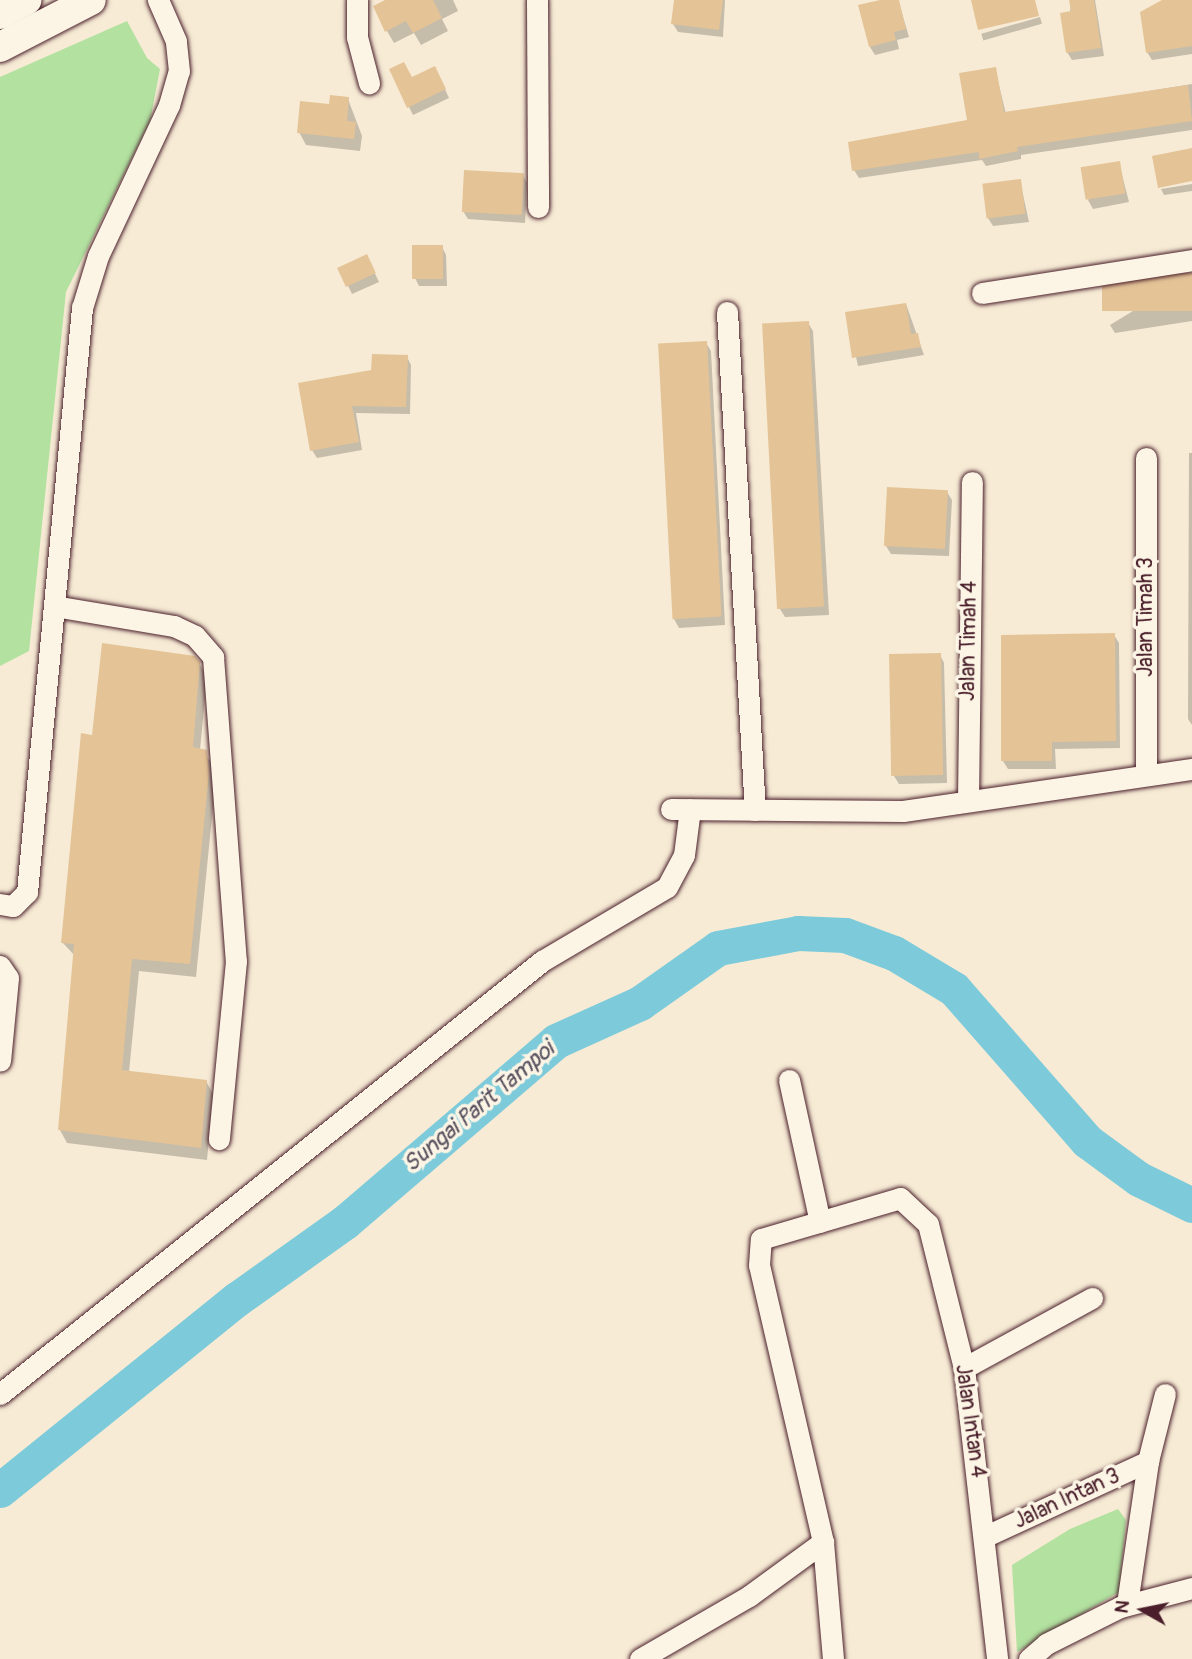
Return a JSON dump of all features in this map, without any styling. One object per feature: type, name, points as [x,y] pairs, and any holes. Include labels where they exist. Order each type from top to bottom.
[{"type":"main road","points":[[0,14],[26,0]]},
{"type":"main road","points":[[0,47],[91,0]]},
{"type":"street","points":[[0,904],[13,905],[27,892],[82,308],[97,256],[169,104],[178,71],[176,41],[158,0]]},
{"type":"street","points":[[357,0],[357,37],[369,83]]},
{"type":"street","points":[[537,0],[538,207]]},
{"type":"street","points":[[982,293],[1192,260]]},
{"type":"street","points":[[727,313],[755,810]]},
{"type":"street","name":"Jalan Timah 3","points":[[1146,458],[1146,775]]},
{"type":"street","name":"Jalan Timah 4","points":[[968,801],[972,482]]},
{"type":"street","points":[[54,606],[174,626],[195,636],[214,657],[236,961],[219,1139]]},
{"type":"street","points":[[0,1394],[542,961],[667,887],[684,855],[681,809],[903,811],[1192,769]]},
{"type":"street","points":[[0,966],[8,978],[0,1060]]},
{"type":"street","points":[[789,1080],[820,1222],[761,1239],[759,1265],[823,1542],[833,1659]]},
{"type":"street","name":"Jalan Intan 4","points":[[820,1222],[900,1198],[928,1224],[964,1368],[986,1536],[997,1659]]},
{"type":"street","points":[[964,1368],[1092,1298]]},
{"type":"street","points":[[1127,1604],[1148,1461],[1165,1394]]},
{"type":"street","name":"Jalan Intan 3","points":[[986,1536],[1148,1461]]},
{"type":"street","points":[[652,1655],[749,1596],[823,1542]]},
{"type":"street","points":[[1030,1659],[1070,1630],[1127,1604],[1192,1588]]},
{"type":"green space","points":[[127,21],[147,58],[160,69],[150,121],[66,292],[29,651],[0,666],[0,77]]},
{"type":"green space","points":[[1118,1509],[1126,1520],[1119,1592],[1017,1652],[1012,1565],[1070,1529]]},
{"type":"building","points":[[385,0],[433,0],[442,18],[413,33],[406,21],[385,32],[373,6]]},
{"type":"building","points":[[674,0],[723,0],[719,30],[671,24]]},
{"type":"building","points":[[880,0],[899,0],[906,29],[894,32],[896,40],[869,47],[858,5]]},
{"type":"building","points":[[971,0],[1035,0],[1039,16],[978,30]]},
{"type":"building","points":[[1069,0],[1094,0],[1101,48],[1066,53],[1060,13],[1071,11]]},
{"type":"building","points":[[1162,0],[1192,0],[1192,46],[1146,53],[1140,12]]},
{"type":"building","points":[[404,62],[412,77],[435,66],[446,89],[407,108],[389,69]]},
{"type":"building","points":[[996,67],[1004,112],[1188,85],[1192,121],[1017,147],[1018,151],[979,159],[979,152],[852,171],[848,142],[967,120],[959,73]]},
{"type":"building","points":[[330,95],[349,97],[347,121],[356,122],[354,139],[297,133],[300,101],[329,104]]},
{"type":"building","points":[[1192,148],[1192,181],[1158,188],[1152,156]]},
{"type":"building","points":[[1120,161],[1125,194],[1086,200],[1080,167]]},
{"type":"building","points":[[464,170],[524,173],[522,215],[462,212]]},
{"type":"building","points":[[1021,179],[1025,214],[987,218],[982,184]]},
{"type":"building","points":[[412,245],[443,245],[443,279],[412,279]]},
{"type":"building","points":[[367,254],[376,273],[346,287],[337,268]]},
{"type":"building","points":[[1102,273],[1192,273],[1192,311],[1102,311]]},
{"type":"building","points":[[906,303],[911,334],[918,333],[921,347],[852,358],[845,312]]},
{"type":"building","points":[[809,321],[824,607],[777,609],[762,323]]},
{"type":"building","points":[[707,341],[721,617],[673,619],[658,344]]},
{"type":"building","points":[[372,354],[408,355],[406,407],[352,406],[359,442],[310,451],[298,383],[371,370]]},
{"type":"building","points":[[887,487],[948,490],[945,549],[884,546]]},
{"type":"building","points":[[1115,633],[1116,741],[1052,742],[1052,761],[1001,761],[1001,635]]},
{"type":"building","points":[[102,643],[195,656],[200,662],[193,747],[207,750],[209,773],[190,964],[132,959],[122,1070],[207,1080],[201,1148],[58,1130],[74,944],[61,943],[81,733],[92,735]]},
{"type":"building","points":[[941,653],[943,775],[891,776],[889,654]]},
{"type":"waterway","name":"Sungai Parit Tampoi","points":[[0,1490],[237,1299],[345,1222],[556,1041],[640,1003],[718,948],[798,933],[845,935],[894,953],[954,989],[1087,1141],[1139,1179],[1192,1205]]}]
